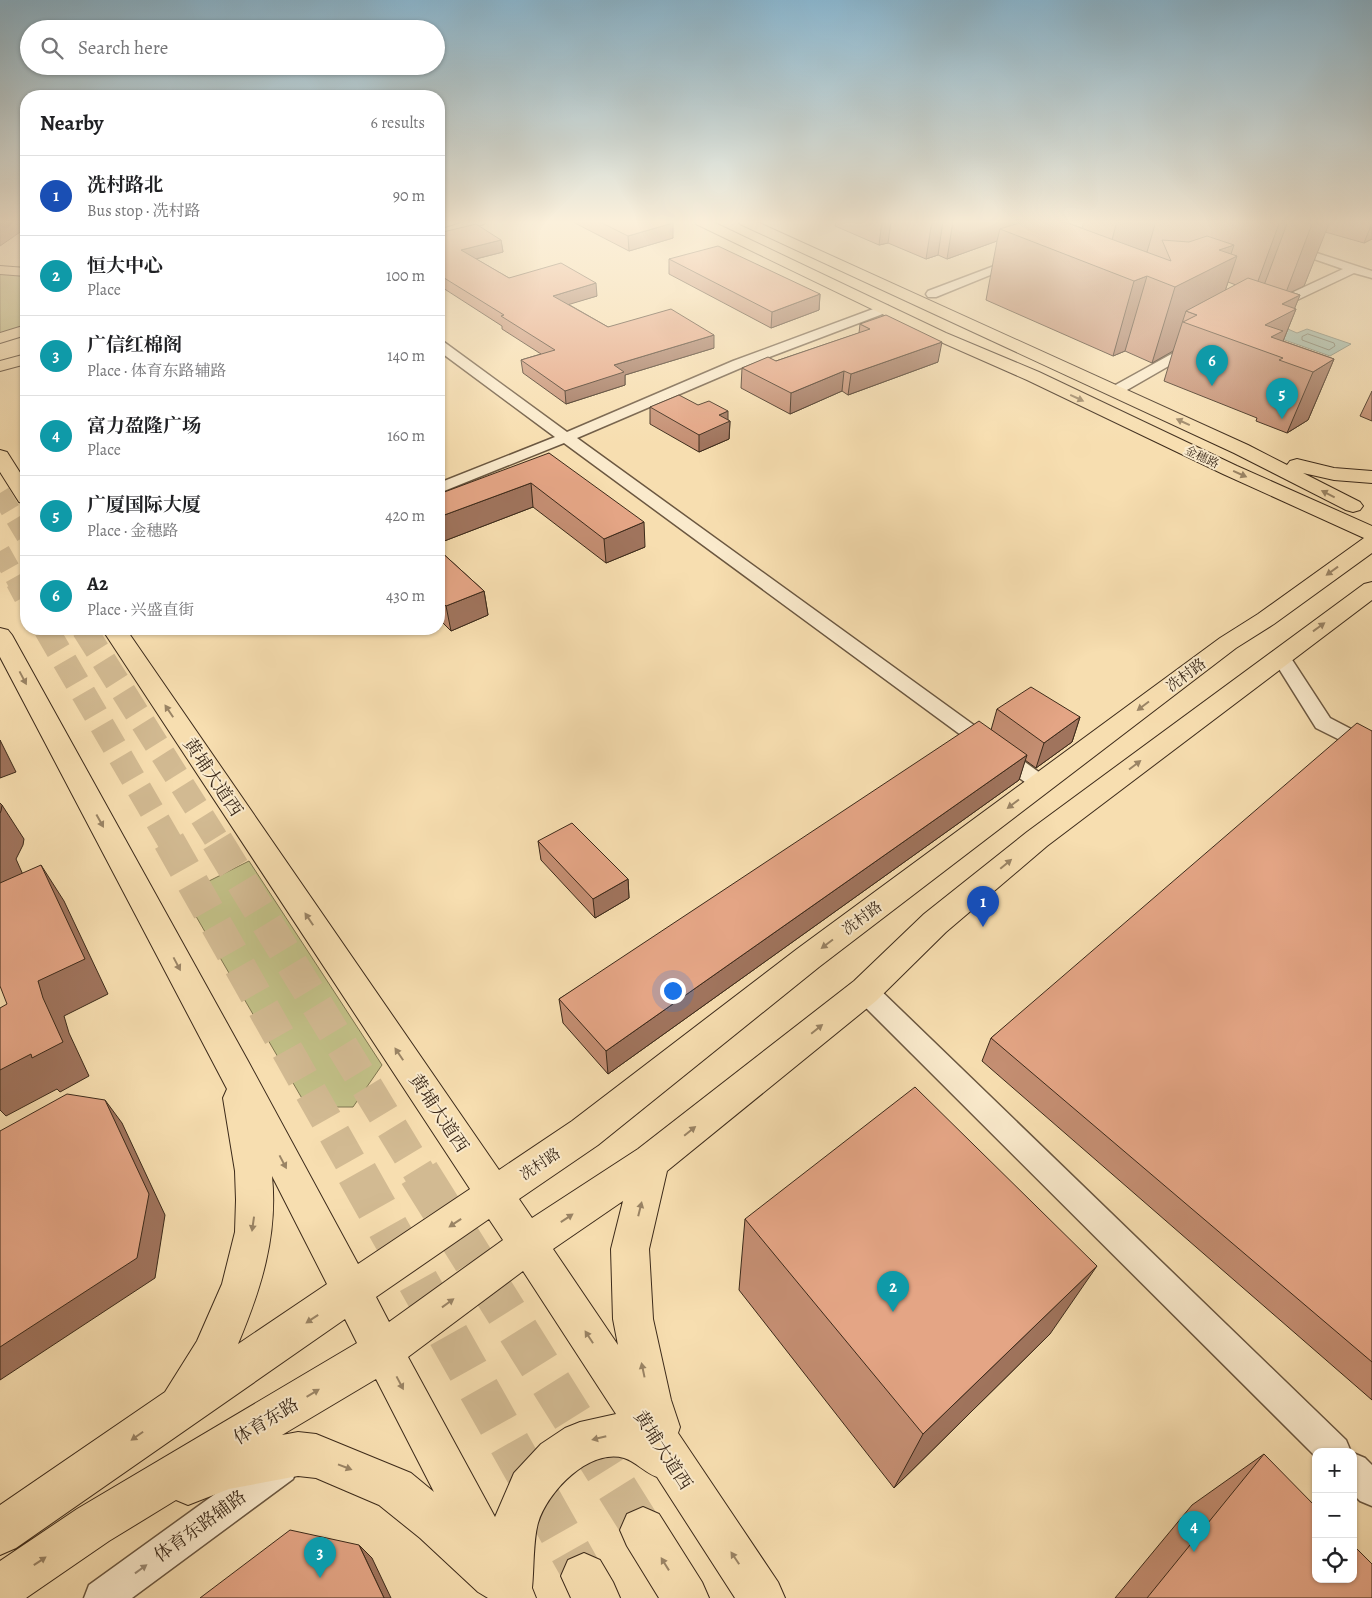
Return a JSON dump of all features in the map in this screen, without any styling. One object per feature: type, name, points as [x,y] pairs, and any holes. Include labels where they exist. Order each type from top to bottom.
[{"type":"main road","points":[[856,296],[1033,376]]},
{"type":"main road","points":[[883,296],[1033,376]]},
{"type":"main road","points":[[906,296],[1060,365]]},
{"type":"main road","points":[[935,296],[1020,336],[1060,365]]},
{"type":"main road","points":[[0,339],[20,334]]},
{"type":"main road","points":[[0,350],[20,345]]},
{"type":"main road","points":[[0,366],[20,361]]},
{"type":"main road","name":"金穗路","points":[[1060,365],[1241,449],[1372,515]]},
{"type":"main road","name":"金穗路","points":[[1033,376],[1372,534]]},
{"type":"main road","points":[[1241,449],[1319,472],[1350,477],[1372,477]]},
{"type":"main road","points":[[1,460],[20,489]]},
{"type":"main road","name":"冼村路","points":[[352,1292],[586,1133],[808,958],[1040,783],[1228,644],[1372,543]]},
{"type":"main road","points":[[527,1245],[652,1161],[865,991],[935,923],[1037,839],[1280,656],[1368,595]]},
{"type":"main road","points":[[0,635],[236,1072],[511,1594]]},
{"type":"main road","name":"黄埔大道西","points":[[118,635],[495,1196],[762,1598]]},
{"type":"main road","points":[[177,1408],[214,1350],[239,1289],[250,1246],[255,1217],[253,1168],[236,1072]]},
{"type":"main road","points":[[652,1161],[630,1249],[633,1320],[650,1400],[673,1466]]},
{"type":"main road","name":"体育东路","points":[[0,1588],[93,1525],[383,1351],[527,1245]]},
{"type":"main road","points":[[0,1532],[177,1408],[352,1292]]},
{"type":"main road","points":[[511,1594],[515,1523],[530,1489],[556,1458],[580,1443],[612,1435],[633,1438],[673,1466]]},
{"type":"main road","points":[[93,1525],[184,1484],[229,1467],[298,1454],[316,1456],[395,1490],[436,1522],[511,1594]]},
{"type":"main road","points":[[643,1530],[686,1598]]},
{"type":"street","points":[[1261,310],[1282,304],[1299,296]]},
{"type":"street","points":[[445,486],[565,438],[738,364],[884,309]]},
{"type":"street","points":[[1115,391],[1208,338]]},
{"type":"street","points":[[445,349],[1040,783]]},
{"type":"street","points":[[1280,656],[1323,723],[1372,749]]},
{"type":"street","points":[[865,991],[1330,1448]]},
{"type":"street","name":"体育东路辅路","points":[[102,1598],[298,1454]]},
{"type":"street","points":[[1357,1474],[1372,1489]]},
{"type":"shaded area","points":[[0,296],[20,296],[20,329],[0,334]]},
{"type":"shaded area","points":[[249,861],[382,1065],[353,1107],[307,1107],[183,894]]},
{"type":"water","points":[[1245,326],[1281,326],[1297,333],[1307,329],[1351,344],[1330,356]]},
{"type":"building","points":[[473,296],[554,296],[608,327],[671,309],[714,335],[614,365],[624,372],[565,391],[521,360],[555,350],[501,316],[504,315]]},
{"type":"building","points":[[740,296],[816,296],[772,312]]},
{"type":"building","points":[[1215,296],[1299,296],[1282,304],[1296,309],[1265,325],[1283,331],[1271,337],[1334,359],[1313,372],[1279,360],[1283,358],[1183,322],[1197,315],[1186,311]]},
{"type":"building","points":[[886,315],[942,342],[851,374],[844,371],[791,393],[742,368],[768,357],[776,361],[870,329],[860,324]]},
{"type":"building","points":[[679,395],[698,405],[709,401],[728,411],[719,415],[730,421],[699,435],[650,407]]},
{"type":"building","points":[[549,453],[644,522],[604,539],[531,483],[445,515],[445,492]]},
{"type":"building","points":[[445,555],[484,591],[445,605]]},
{"type":"building","points":[[1031,687],[1080,717],[1044,743],[997,709]]},
{"type":"building","points":[[979,721],[1027,755],[606,1051],[559,999]]},
{"type":"building","points":[[1357,723],[1372,731],[1372,1362],[991,1038]]},
{"type":"building","points":[[572,823],[628,879],[593,899],[538,841]]},
{"type":"building","points":[[41,865],[85,959],[38,981],[43,998],[63,1042],[32,1058],[31,1054],[0,1070],[0,1008],[7,1004],[0,986],[0,883]]},
{"type":"building","points":[[915,1087],[1097,1266],[923,1434],[745,1219]]},
{"type":"building","points":[[67,1094],[105,1100],[149,1194],[137,1258],[0,1347],[0,1131]]},
{"type":"building","points":[[1264,1454],[1312,1503],[1312,1583],[1357,1583],[1357,1549],[1372,1564],[1372,1598],[1147,1598]]},
{"type":"building","points":[[290,1530],[359,1545],[384,1598],[200,1598]]},
{"type":"tunnel","points":[[0,493],[20,526]]},
{"type":"tunnel","points":[[0,551],[18,583]]},
{"type":"tunnel","points":[[18,581],[20,585]]},
{"type":"tunnel","points":[[49,635],[170,842]]},
{"type":"tunnel","points":[[88,635],[218,842]]},
{"type":"tunnel","points":[[169,841],[357,1174]]},
{"type":"tunnel","points":[[217,841],[420,1174]]},
{"type":"tunnel","points":[[357,1173],[584,1576]]},
{"type":"tunnel","points":[[419,1173],[643,1530]]},
{"type":"place","name":"A2","points":[[1212,386]]},
{"type":"place","name":"广厦国际大厦","points":[[1282,419]]},
{"type":"place","name":"冼村路北","points":[[983,927]]},
{"type":"place","name":"恒大中心","points":[[893,1312]]},
{"type":"place","name":"富力盈隆广场","points":[[1194,1552]]},
{"type":"place","name":"广信红棉阁","points":[[320,1578]]}]
